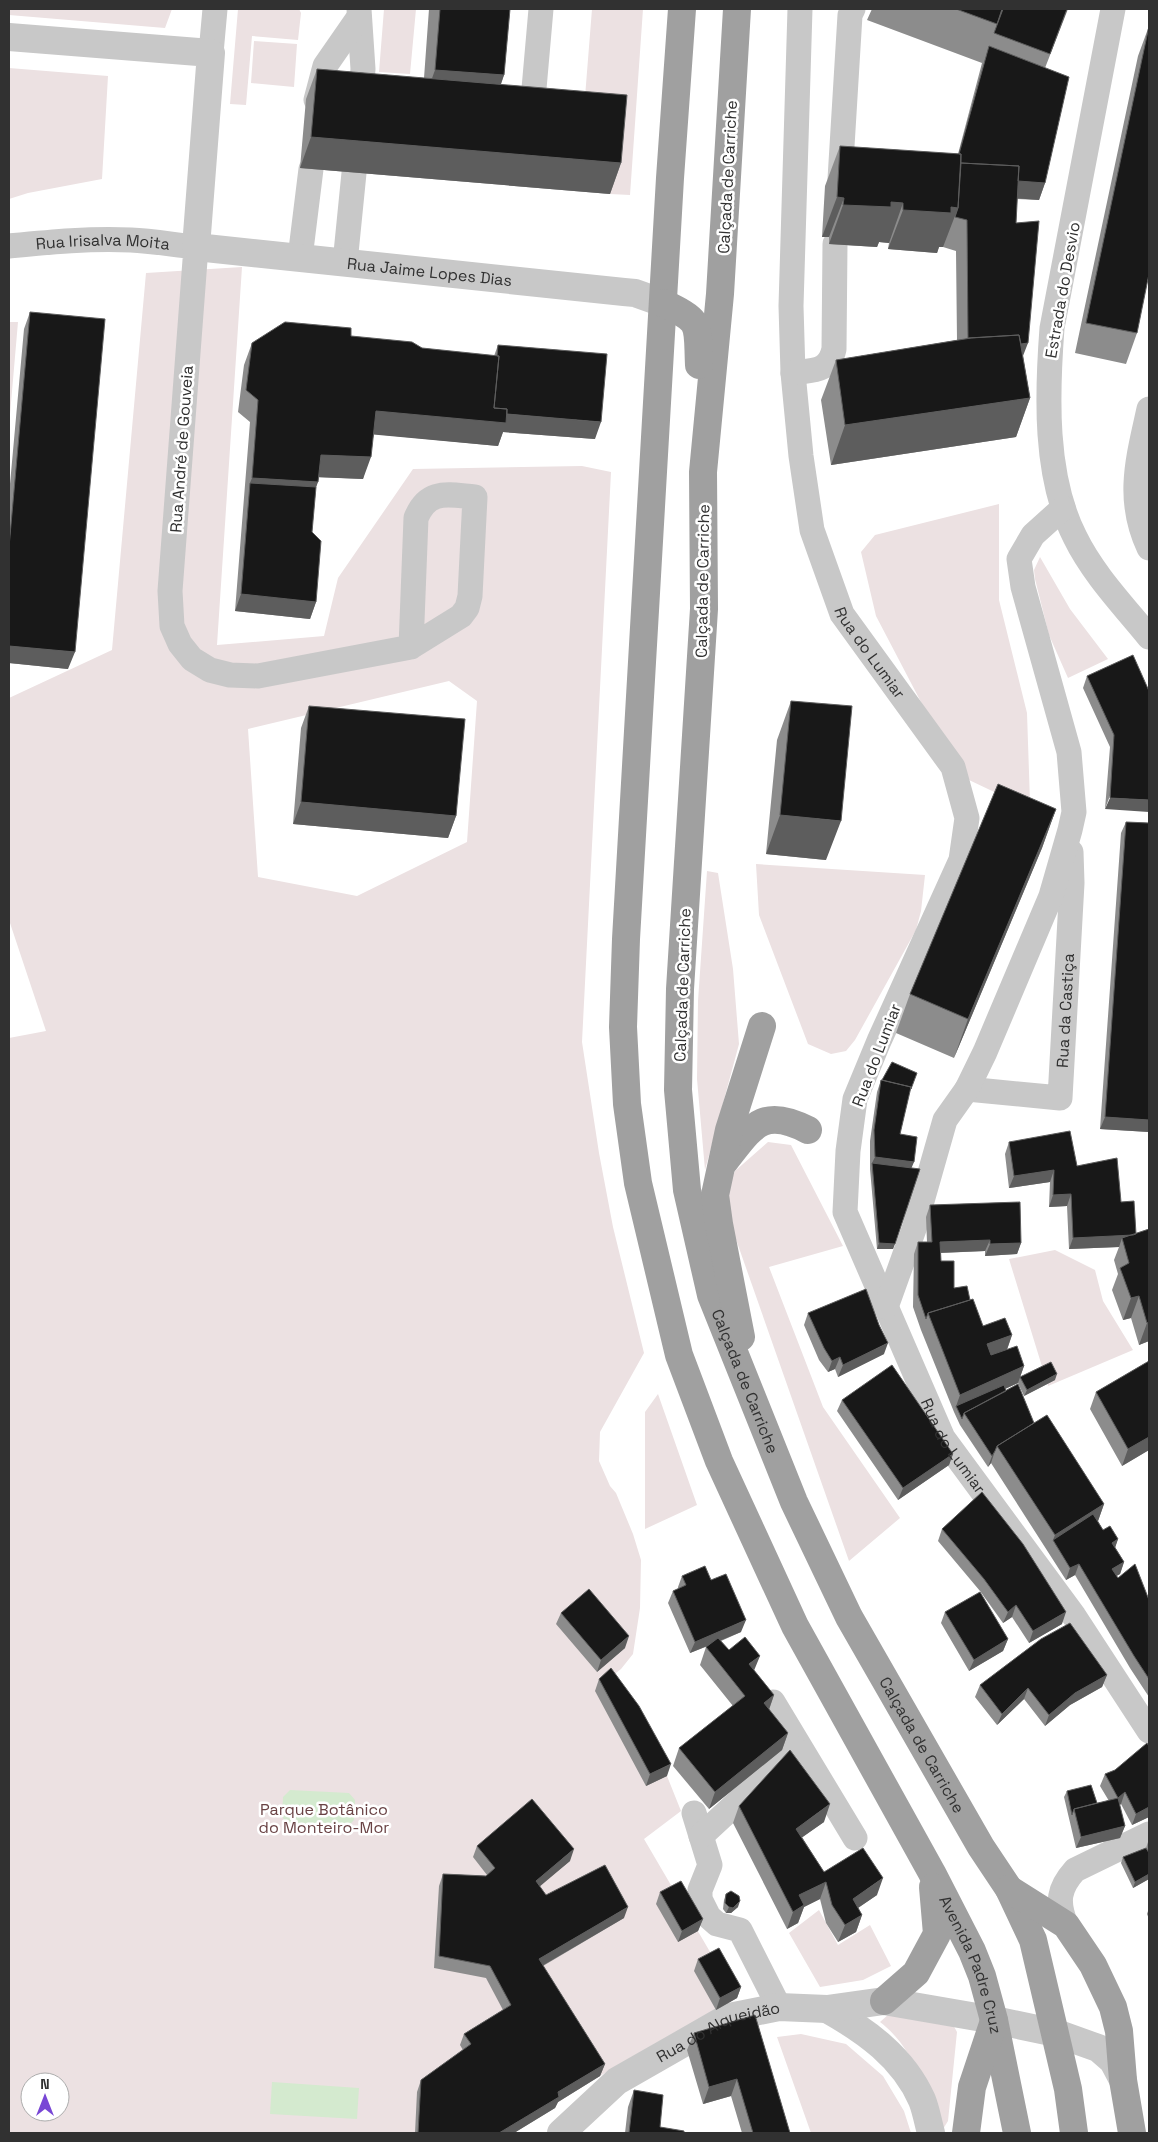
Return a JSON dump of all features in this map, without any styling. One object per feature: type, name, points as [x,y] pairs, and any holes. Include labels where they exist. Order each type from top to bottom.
[{"type":"highway","points":[[682,9],[663,303],[686,314],[693,319],[697,326],[703,472]]},
{"type":"highway","name":"Calçada de Carriche","points":[[737,9],[720,294],[703,472],[704,609],[681,979],[678,1090],[687,1190],[711,1295],[794,1502],[849,1617],[981,1847],[1009,1889]]},
{"type":"highway","name":"Avenida Padre Cruz","points":[[663,303],[623,1027],[627,1104],[638,1183],[679,1355],[719,1461],[795,1626],[932,1873],[982,1976],[994,2020],[1017,2133]]},
{"type":"highway","points":[[753,1397],[718,1224],[715,1195],[719,1168],[729,1130],[762,1026]]},
{"type":"highway","points":[[719,1168],[750,1130],[772,1119],[790,1121],[808,1130]]},
{"type":"highway","points":[[884,2001],[916,1973],[937,1934],[932,1873]]},
{"type":"highway","points":[[1009,1889],[1066,1925],[1093,1965],[1113,2007],[1119,2031],[1123,2080],[1132,2133]]},
{"type":"highway","points":[[1009,1889],[1033,1940],[1068,2089],[1074,2133]]},
{"type":"highway","points":[[966,2133],[972,2087],[994,2020]]},
{"type":"street","name":"Rua André de Gouveia","points":[[215,9],[170,591],[172,626],[180,644],[192,659],[210,670],[230,675],[258,676],[411,647],[447,626],[461,616],[468,608],[475,497],[441,494],[429,499],[420,507],[416,518],[411,647]]},
{"type":"street","points":[[533,100],[541,9]]},
{"type":"street","points":[[800,9],[791,247],[790,306],[793,373],[816,370],[826,366],[831,359],[834,349],[835,244]]},
{"type":"street","points":[[839,186],[850,15],[853,9]]},
{"type":"street","name":"Estrada do Desvio","points":[[1113,9],[1052,328],[1048,378],[1053,462],[1063,508],[1075,537],[1101,579],[1149,637]]},
{"type":"street","points":[[316,100],[325,66],[359,13]]},
{"type":"street","points":[[359,13],[363,69],[360,104]]},
{"type":"street","points":[[9,37],[212,53]]},
{"type":"street","points":[[300,258],[311,169]]},
{"type":"street","points":[[345,263],[354,173]]},
{"type":"street","name":"Rua Irisalva Moita","points":[[9,246],[73,240],[133,240],[196,247]]},
{"type":"street","name":"Rua Jaime Lopes Dias","points":[[196,247],[630,292],[663,303]]},
{"type":"street","name":"Rua do Lumiar","points":[[793,373],[801,456],[812,530],[842,614],[953,767],[967,818],[961,860],[879,1041],[855,1099],[848,1151],[845,1212],[943,1438],[1074,1616],[1149,1731]]},
{"type":"street","points":[[1149,409],[1137,463],[1135,485],[1140,527],[1149,548]]},
{"type":"street","name":"Rua da Castiça","points":[[886,1307],[914,1229],[944,1120],[967,1088],[1051,896],[1074,812],[1069,752],[1022,587],[1019,560],[1033,535],[1063,508]]},
{"type":"street","name":"Rua da Castiça","points":[[967,1088],[1060,1098],[1072,883],[1070,830]]},
{"type":"street","points":[[773,1702],[855,1838]]},
{"type":"street","points":[[779,2007],[740,1930],[717,1924],[709,1917],[700,1899],[700,1890],[710,1865],[697,1825],[799,1745]]},
{"type":"street","points":[[1066,1925],[1061,1911],[1060,1898],[1063,1885],[1075,1870],[1149,1834]]},
{"type":"street","name":"Rua do Alqueidão","points":[[560,2133],[617,2081],[729,2017],[779,2007],[827,2009],[884,2001],[1056,2033],[1098,2048],[1113,2061],[1123,2080]]},
{"type":"street","points":[[827,2009],[862,2028],[891,2054],[908,2076],[922,2100],[931,2133]]},
{"type":"green space","points":[[9,9],[172,9],[165,28],[9,15]]},
{"type":"green space","points":[[238,9],[299,9],[301,13],[298,40],[252,36],[246,105],[230,104]]},
{"type":"green space","points":[[384,9],[416,9],[410,74],[379,72]]},
{"type":"green space","points":[[592,9],[643,9],[630,195],[610,194],[618,100],[585,97]]},
{"type":"green space","points":[[254,41],[297,44],[294,87],[251,83]]},
{"type":"green space","points":[[9,68],[108,76],[102,179],[28,193],[9,199]]},
{"type":"green space","name":"Parque Botânico do Monteiro-Mor","points":[[242,267],[217,645],[324,636],[338,578],[413,469],[582,466],[611,472],[582,1042],[599,1153],[613,1227],[644,1353],[600,1432],[599,1461],[610,1486],[616,1493],[633,1534],[641,1560],[640,1608],[633,1654],[621,1669],[607,1680],[667,1776],[681,1811],[644,1839],[737,1998],[595,2079],[514,2133],[9,2133],[9,1038],[46,1031],[9,920],[9,698],[112,650],[146,273]],"holes":[[[449,681],[477,701],[467,842],[357,896],[258,877],[248,729]]]},
{"type":"green space","points":[[9,322],[18,322],[9,426]]},
{"type":"green space","points":[[999,504],[999,600],[1027,713],[1030,802],[1009,799],[969,780],[933,725],[876,616],[861,552],[875,535]]},
{"type":"green space","points":[[1040,557],[1070,609],[1108,659],[1068,678],[1049,635],[1035,579],[1034,570]]},
{"type":"green space","points":[[756,864],[925,875],[921,911],[916,930],[855,1040],[846,1051],[831,1054],[808,1044],[759,915]]},
{"type":"green space","points":[[707,871],[718,873],[733,969],[739,1044],[705,1170],[697,1079],[698,1001]]},
{"type":"green space","points":[[768,1142],[791,1145],[843,1246],[769,1267],[823,1407],[900,1518],[849,1561],[732,1228],[725,1191],[735,1171]]},
{"type":"green space","points":[[1055,1250],[1095,1270],[1103,1301],[1133,1350],[1048,1386],[1009,1259]]},
{"type":"green space","points":[[658,1394],[697,1505],[645,1529],[645,1412]]},
{"type":"green space","points":[[819,1910],[838,1945],[870,1925],[891,1966],[863,1980],[820,1987],[789,1933]]},
{"type":"green space","points":[[889,2014],[952,2023],[957,2032],[948,2121],[943,2129],[925,2086],[910,2057],[892,2032],[880,2022]]},
{"type":"green space","points":[[801,2034],[846,2044],[883,2076],[904,2111],[911,2133],[811,2133],[777,2037]]},
{"type":"shaded area","points":[[290,1790],[349,1793],[355,1800],[354,1820],[348,1826],[289,1824],[282,1817],[283,1797]]},
{"type":"shaded area","points":[[272,2082],[359,2088],[357,2119],[270,2114]]},
{"type":"building","points":[[440,9],[510,9],[504,75],[435,70]]},
{"type":"building","points":[[956,9],[1002,9],[997,24]]},
{"type":"building","points":[[1003,9],[1067,9],[1050,54],[994,33]]},
{"type":"building","points":[[1149,26],[1149,274],[1137,333],[1086,323]]},
{"type":"building","points":[[989,46],[1069,77],[1045,183],[1018,181],[1019,166],[961,163],[961,154],[959,154]]},
{"type":"building","points":[[317,69],[627,95],[621,163],[311,137]]},
{"type":"building","points":[[840,146],[961,154],[958,208],[951,207],[951,213],[903,210],[903,203],[891,202],[891,207],[843,205],[844,198],[837,197]]},
{"type":"building","points":[[961,163],[1019,166],[1016,223],[1039,221],[1028,343],[1021,344],[1019,335],[968,338],[967,220],[955,217],[958,208]]},
{"type":"building","points":[[30,312],[105,319],[75,652],[9,646],[9,547]]},
{"type":"building","points":[[285,322],[351,328],[351,336],[412,342],[422,348],[499,356],[494,408],[507,409],[506,423],[376,411],[371,457],[321,455],[318,482],[252,478],[258,400],[246,390],[252,343]]},
{"type":"building","points":[[1019,335],[1030,398],[845,425],[836,360],[971,338]]},
{"type":"building","points":[[498,345],[607,354],[601,422],[507,414],[507,409],[494,408],[499,356],[497,356]]},
{"type":"building","points":[[250,483],[316,487],[312,532],[321,541],[316,602],[241,594]]},
{"type":"building","points":[[1133,655],[1149,691],[1149,800],[1110,798],[1114,735],[1087,676]]},
{"type":"building","points":[[791,701],[852,706],[841,821],[780,815]]},
{"type":"building","points":[[309,706],[465,719],[456,816],[301,802]]},
{"type":"building","points":[[998,784],[1056,809],[968,1019],[910,994]]},
{"type":"building","points":[[1126,822],[1149,823],[1149,1120],[1105,1117]]},
{"type":"building","points":[[892,1062],[917,1073],[911,1089],[911,1087],[882,1080]]},
{"type":"building","points":[[881,1080],[911,1087],[900,1134],[917,1137],[914,1162],[875,1157],[874,1130]]},
{"type":"building","points":[[1070,1131],[1077,1166],[1117,1158],[1121,1202],[1134,1201],[1136,1234],[1073,1238],[1071,1194],[1053,1195],[1054,1170],[1014,1176],[1009,1142]]},
{"type":"building","points":[[872,1163],[920,1169],[895,1244],[879,1243]]},
{"type":"building","points":[[1020,1202],[1021,1243],[990,1244],[990,1240],[940,1242],[941,1261],[954,1261],[954,1288],[967,1286],[970,1300],[928,1313],[926,1319],[918,1295],[918,1242],[932,1242],[930,1205]]},
{"type":"building","points":[[1149,1229],[1149,1322],[1147,1323],[1139,1296],[1131,1298],[1120,1268],[1129,1263],[1122,1238]]},
{"type":"building","points":[[866,1289],[879,1325],[888,1343],[843,1365],[840,1357],[832,1361],[808,1313]]},
{"type":"building","points":[[973,1299],[983,1326],[1005,1318],[1012,1335],[987,1344],[991,1355],[1017,1346],[1024,1366],[960,1395],[928,1313]]},
{"type":"building","points":[[1149,1361],[1149,1437],[1128,1449],[1096,1392]]},
{"type":"building","points":[[1051,1362],[1057,1374],[1027,1390],[1020,1377]]},
{"type":"building","points":[[892,1365],[953,1454],[903,1488],[842,1400]]},
{"type":"building","points":[[1018,1384],[1034,1423],[997,1446],[992,1456],[964,1413]]},
{"type":"building","points":[[1004,1385],[1006,1391],[964,1413],[962,1419],[956,1406]]},
{"type":"building","points":[[1047,1415],[1104,1504],[1055,1535],[997,1446]]},
{"type":"building","points":[[982,1492],[1023,1544],[1066,1612],[1033,1631],[1016,1605],[1008,1612],[984,1579],[942,1529]]},
{"type":"building","points":[[1093,1514],[1103,1530],[1110,1526],[1118,1539],[1112,1543],[1124,1562],[1112,1569],[1118,1578],[1135,1564],[1149,1600],[1149,1679],[1079,1564],[1070,1568],[1053,1540]]},
{"type":"building","points":[[705,1566],[711,1580],[726,1574],[746,1620],[695,1642],[673,1591],[686,1585],[682,1576]]},
{"type":"building","points":[[589,1589],[629,1636],[601,1660],[561,1613]]},
{"type":"building","points":[[980,1592],[1008,1639],[974,1660],[945,1612]]},
{"type":"building","points":[[1070,1623],[1107,1675],[1075,1693],[1049,1715],[1028,1688],[1002,1714],[980,1685],[1041,1639]]},
{"type":"building","points":[[745,1637],[760,1656],[749,1664],[774,1695],[764,1703],[788,1733],[715,1792],[679,1748],[745,1696],[706,1647],[718,1638],[729,1650]]},
{"type":"building","points":[[611,1668],[639,1706],[671,1764],[650,1774],[599,1679]]},
{"type":"building","points":[[1147,1743],[1149,1746],[1149,1807],[1136,1814],[1125,1792],[1118,1798],[1105,1774],[1115,1770]]},
{"type":"building","points":[[790,1750],[830,1804],[796,1829],[824,1872],[863,1848],[883,1878],[853,1899],[862,1915],[845,1925],[832,1905],[826,1882],[799,1895],[804,1905],[793,1912],[739,1806]]},
{"type":"building","points":[[1091,1785],[1097,1803],[1074,1809],[1072,1815],[1067,1791]]},
{"type":"building","points":[[1118,1798],[1125,1826],[1081,1837],[1074,1809]]},
{"type":"building","points":[[532,1799],[574,1849],[536,1881],[546,1895],[605,1865],[628,1907],[539,1959],[605,2064],[558,2092],[559,2097],[499,2133],[418,2133],[421,2080],[471,2044],[464,2034],[511,2005],[490,1966],[439,1956],[443,1874],[486,1876],[495,1868],[477,1846]]},
{"type":"building","points":[[1146,1848],[1149,1853],[1149,1874],[1135,1882],[1123,1857]]},
{"type":"building","points":[[681,1881],[703,1919],[682,1931],[660,1892]]},
{"type":"building","points":[[731,1891],[739,1896],[740,1901],[733,1908],[725,1903],[726,1894]]},
{"type":"building","points":[[719,1948],[741,1987],[720,1998],[698,1959]]},
{"type":"building","points":[[755,2015],[790,2133],[753,2133],[737,2079],[709,2087],[694,2033]]},
{"type":"building","points":[[634,2090],[663,2095],[660,2127],[684,2131],[684,2133],[629,2133]]}]
